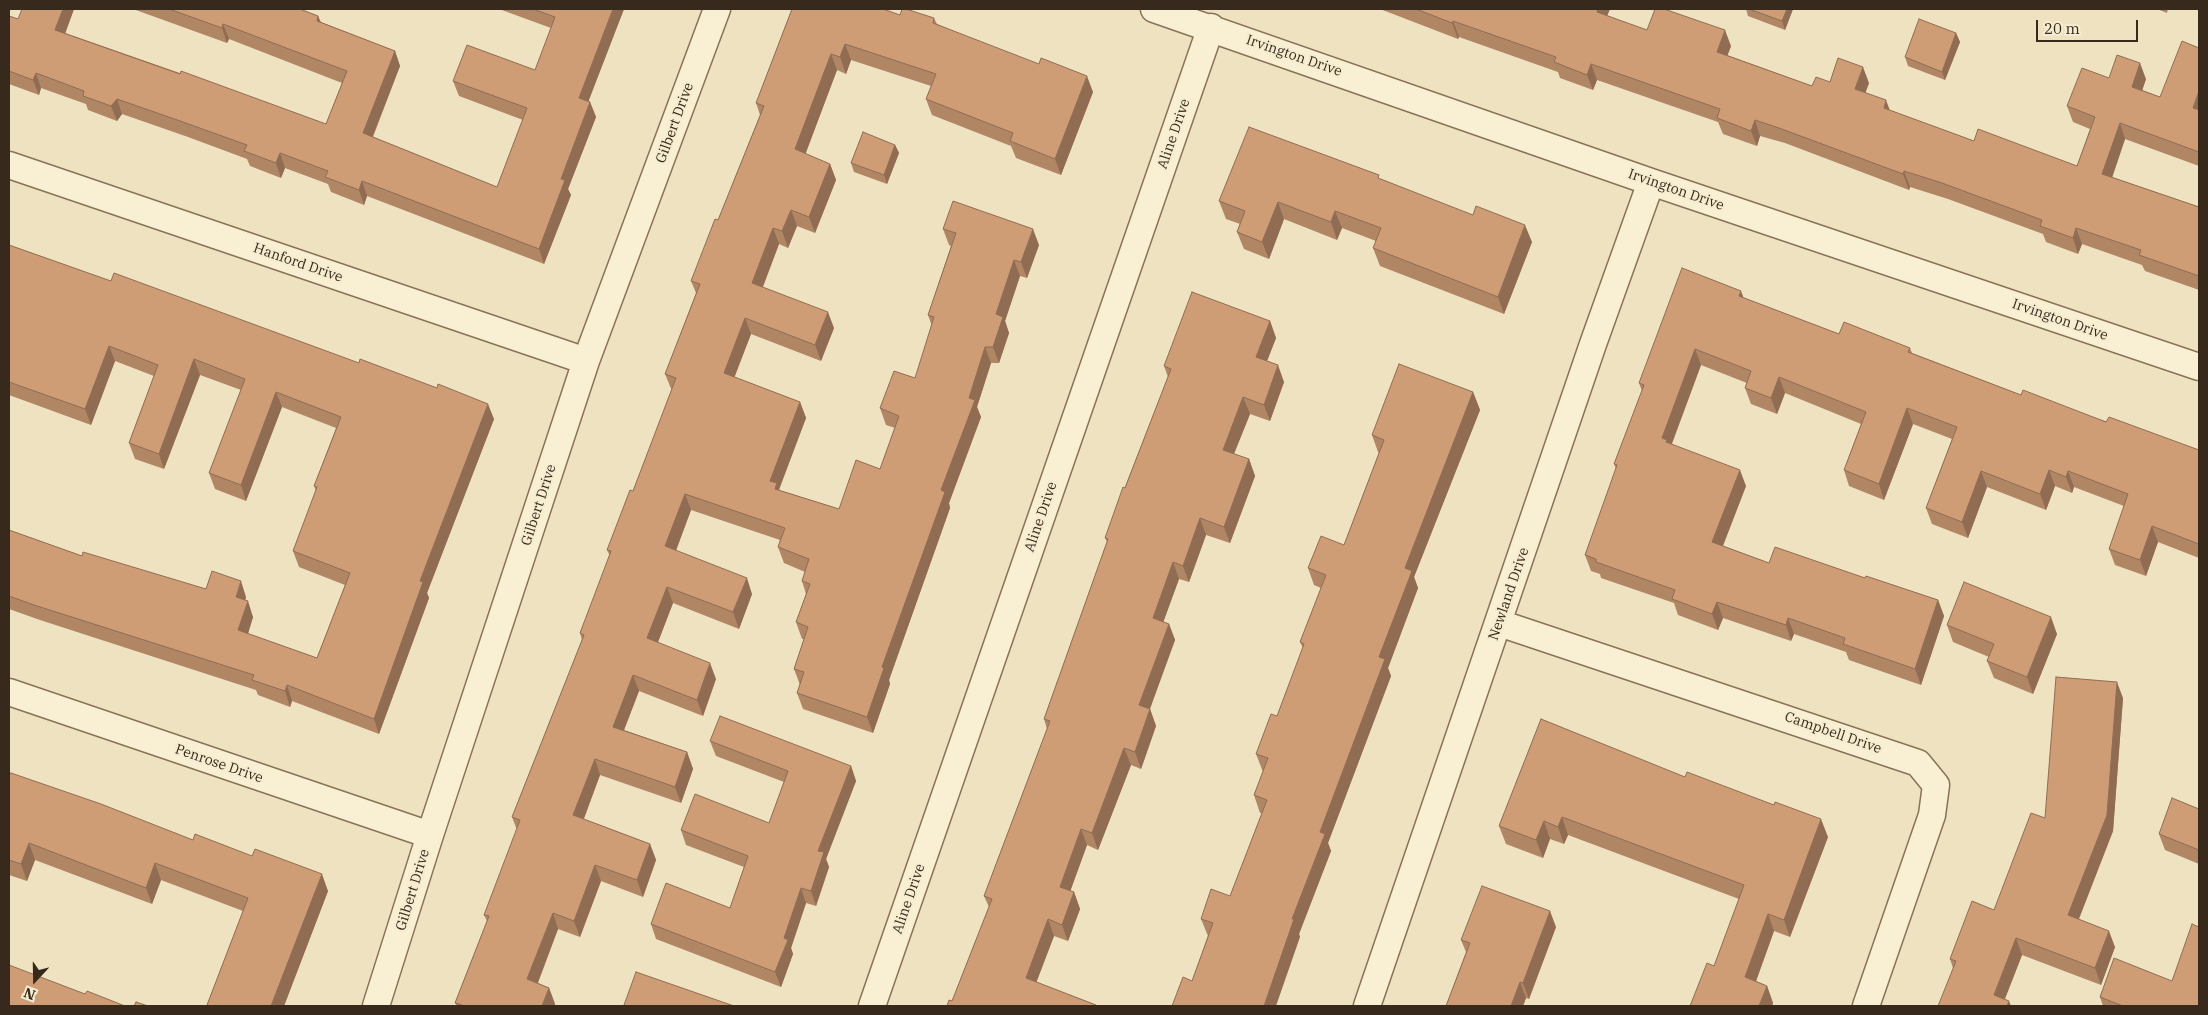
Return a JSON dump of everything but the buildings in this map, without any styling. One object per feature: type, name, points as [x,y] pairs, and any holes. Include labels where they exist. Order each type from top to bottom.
[{"type":"street","name":"Gilbert Drive","points":[[376,1006],[430,835],[586,361],[718,9]]},
{"type":"street","name":"Irvington Drive","points":[[1154,9],[1211,27],[1651,182],[2199,367]]},
{"type":"street","name":"Aline Drive","points":[[872,1006],[1211,27]]},
{"type":"street","name":"Hanford Drive","points":[[9,165],[586,361]]},
{"type":"street","name":"Newland Drive","points":[[1367,1006],[1651,182]]},
{"type":"street","name":"Campbell Drive","points":[[1499,623],[1918,763],[1936,785],[1932,815],[1866,1006]]},
{"type":"street","name":"Penrose Drive","points":[[9,692],[430,835]]}]
